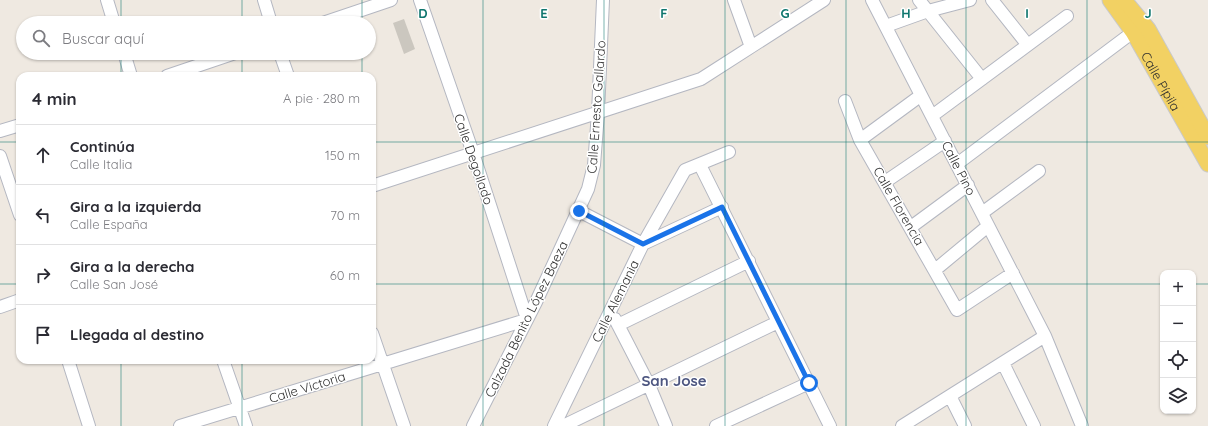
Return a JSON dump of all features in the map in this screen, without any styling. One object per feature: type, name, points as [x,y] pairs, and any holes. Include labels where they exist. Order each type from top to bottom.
[{"type":"main road","name":"Calle Pípila","points":[[1110,0],[1134,32],[1208,164]]},
{"type":"main road","name":"Calle Pípila","points":[[1124,0],[1148,29],[1208,137]]},
{"type":"street","points":[[107,0],[112,16]]},
{"type":"street","points":[[264,0],[269,16]]},
{"type":"street","points":[[344,16],[391,0]]},
{"type":"street","name":"Calle Degollado","points":[[420,0],[473,153],[526,319]]},
{"type":"street","name":"Calle Ernesto Gallardo","points":[[579,211],[592,177],[598,113],[603,0]]},
{"type":"street","points":[[734,0],[751,47]]},
{"type":"street","points":[[376,185],[701,79],[824,0]]},
{"type":"street","name":"Calle Pino","points":[[872,0],[920,96],[968,185],[1045,336],[1082,426]]},
{"type":"street","points":[[919,0],[982,79]]},
{"type":"street","points":[[886,26],[928,11],[970,0]]},
{"type":"street","points":[[992,0],[1027,44]]},
{"type":"street","points":[[932,116],[1066,16]]},
{"type":"street","points":[[957,164],[1134,32]]},
{"type":"street","points":[[126,60],[130,72]]},
{"type":"street","points":[[179,72],[214,60]]},
{"type":"street","points":[[282,60],[287,72]]},
{"type":"street","points":[[860,140],[920,96]]},
{"type":"street","name":"Calle Florencia","points":[[845,102],[860,140],[957,310],[1013,273]]},
{"type":"street","points":[[0,131],[16,126]]},
{"type":"street","points":[[885,182],[945,141]]},
{"type":"street","name":"Calle Alemania","points":[[554,426],[643,244],[686,170],[729,152]]},
{"type":"street","points":[[0,156],[16,203]]},
{"type":"street","points":[[700,165],[830,426]]},
{"type":"street","points":[[982,213],[1039,171]]},
{"type":"street","points":[[911,227],[968,185]]},
{"type":"street","points":[[579,211],[643,244],[722,207]]},
{"type":"street","name":"Calzada Benito López Baeza","points":[[473,426],[579,211]]},
{"type":"street","points":[[935,270],[988,226]]},
{"type":"street","points":[[618,325],[749,261]]},
{"type":"street","points":[[0,307],[16,301]]},
{"type":"street","points":[[611,310],[648,385],[666,426]]},
{"type":"street","name":"Calle Victoria","points":[[180,426],[526,319]]},
{"type":"street","points":[[563,426],[778,322]]},
{"type":"street","points":[[902,426],[1045,336]]},
{"type":"street","points":[[376,345],[404,426]]},
{"type":"street","points":[[1002,363],[1034,426]]},
{"type":"street","points":[[69,364],[89,426]]},
{"type":"street","points":[[224,364],[246,426]]},
{"type":"street","points":[[716,426],[809,383]]},
{"type":"street","points":[[950,396],[965,426]]},
{"type":"building","points":[[404,19],[415,49],[404,54],[393,23]]},
{"type":"district","name":"San Jose","points":[[674,380]]},
{"type":"route","points":[[579,211],[643,244],[722,207],[809,383]]}]
